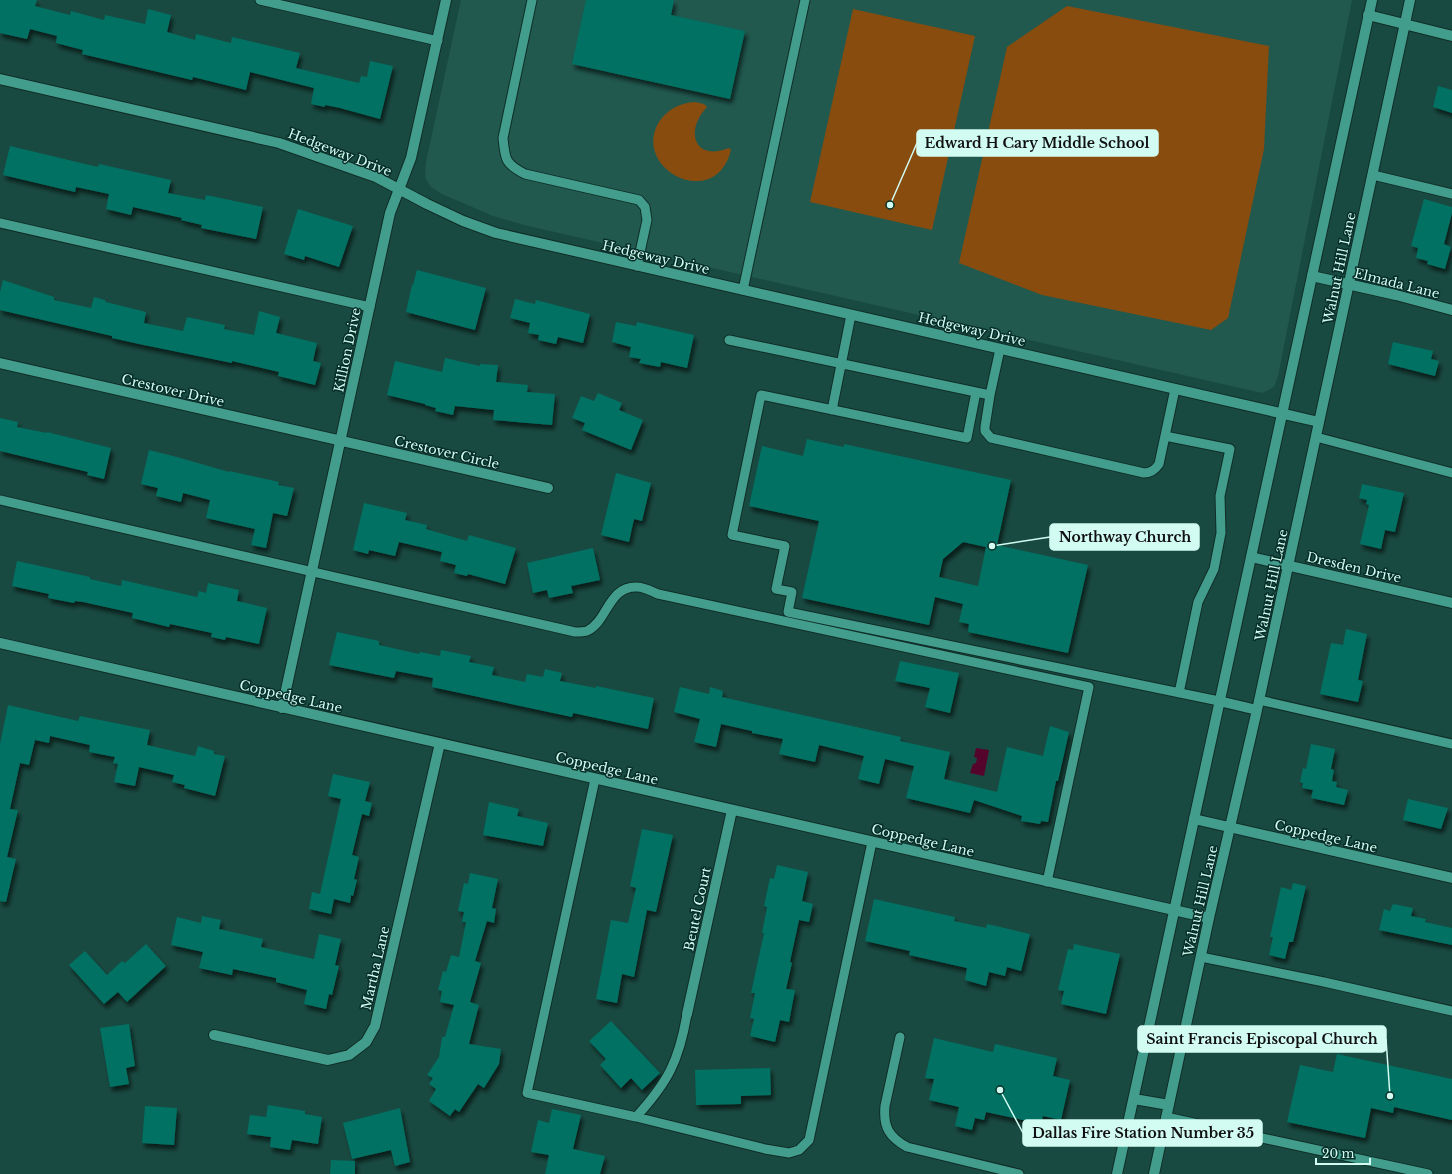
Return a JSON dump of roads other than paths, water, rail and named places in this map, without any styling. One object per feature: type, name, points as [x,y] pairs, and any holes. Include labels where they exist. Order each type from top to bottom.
[{"type":"street","name":"Killion Drive","points":[[282,708],[390,213],[411,158],[446,0]]},
{"type":"street","name":"Walnut Hill Lane","points":[[1117,1174],[1372,0]]},
{"type":"street","name":"Walnut Hill Lane","points":[[1154,1174],[1209,918],[1258,705],[1410,0]]},
{"type":"street","points":[[1368,15],[1452,36]]},
{"type":"street","name":"Hedgeway Drive","points":[[0,79],[279,143],[376,177],[463,221],[496,233],[1319,422]]},
{"type":"street","name":"Elmada Lane","points":[[1312,276],[1452,310]]},
{"type":"street","name":"Crestover Drive","points":[[0,363],[340,442]]},
{"type":"street","name":"Crestover Circle","points":[[340,442],[548,488]]},
{"type":"street","name":"Dresden Drive","points":[[1251,556],[1452,603]]},
{"type":"street","name":"Coppedge Lane","points":[[0,643],[1209,918]]},
{"type":"street","points":[[1220,701],[1258,705]]},
{"type":"street","name":"Martha Lane","points":[[214,1035],[328,1060],[349,1055],[366,1042],[374,1026],[440,743]]},
{"type":"street","name":"Beutel Court","points":[[687,1014],[732,810]]},
{"type":"street","name":"Coppedge Lane","points":[[1194,819],[1452,878]]},
{"type":"street","points":[[1134,1099],[1169,1105]]},
{"type":"lane","points":[[260,0],[438,41]]},
{"type":"lane","points":[[532,0],[503,138],[505,157],[514,168],[524,174],[639,200],[644,207],[647,220],[637,266]]},
{"type":"lane","points":[[743,290],[805,0]]},
{"type":"lane","points":[[1373,175],[1452,194]]},
{"type":"lane","points":[[0,223],[370,307]]},
{"type":"lane","points":[[832,410],[851,315]]},
{"type":"lane","points":[[729,340],[990,395]]},
{"type":"lane","points":[[1000,349],[985,426],[988,435],[995,440],[1148,473],[1153,471],[1159,464],[1175,389]]},
{"type":"lane","points":[[976,392],[967,438],[761,395],[732,535],[785,546],[776,589],[792,592],[788,612],[1220,701]]},
{"type":"lane","points":[[1165,436],[1230,449],[1220,496],[1221,533],[1216,562],[1198,602],[1179,693]]},
{"type":"lane","points":[[1316,437],[1452,473]]},
{"type":"lane","points":[[0,500],[575,632],[587,631],[596,624],[613,598],[626,587],[639,587],[658,594],[1089,688],[1047,882]]},
{"type":"lane","points":[[1258,705],[1452,744]]},
{"type":"lane","points":[[595,779],[527,1093],[636,1117],[765,1149],[789,1153],[799,1150],[809,1140],[872,842]]},
{"type":"lane","points":[[1201,957],[1324,982],[1452,1011]]},
{"type":"lane","points":[[636,1117],[662,1086],[672,1071],[683,1040],[687,1014]]},
{"type":"lane","points":[[900,1037],[885,1106],[884,1117],[886,1126],[891,1135],[898,1142],[907,1147],[1019,1174]]},
{"type":"lane","points":[[1166,1117],[1428,1174]]},
{"type":"place","name":"Edward H Cary Middle School","points":[[890,205]]},
{"type":"place","name":"Northway Church","points":[[992,546]]},
{"type":"place","name":"Dallas Fire Station Number 35","points":[[1000,1090]]},
{"type":"place","name":"Saint Francis Episcopal Church","points":[[1390,1096]]}]
